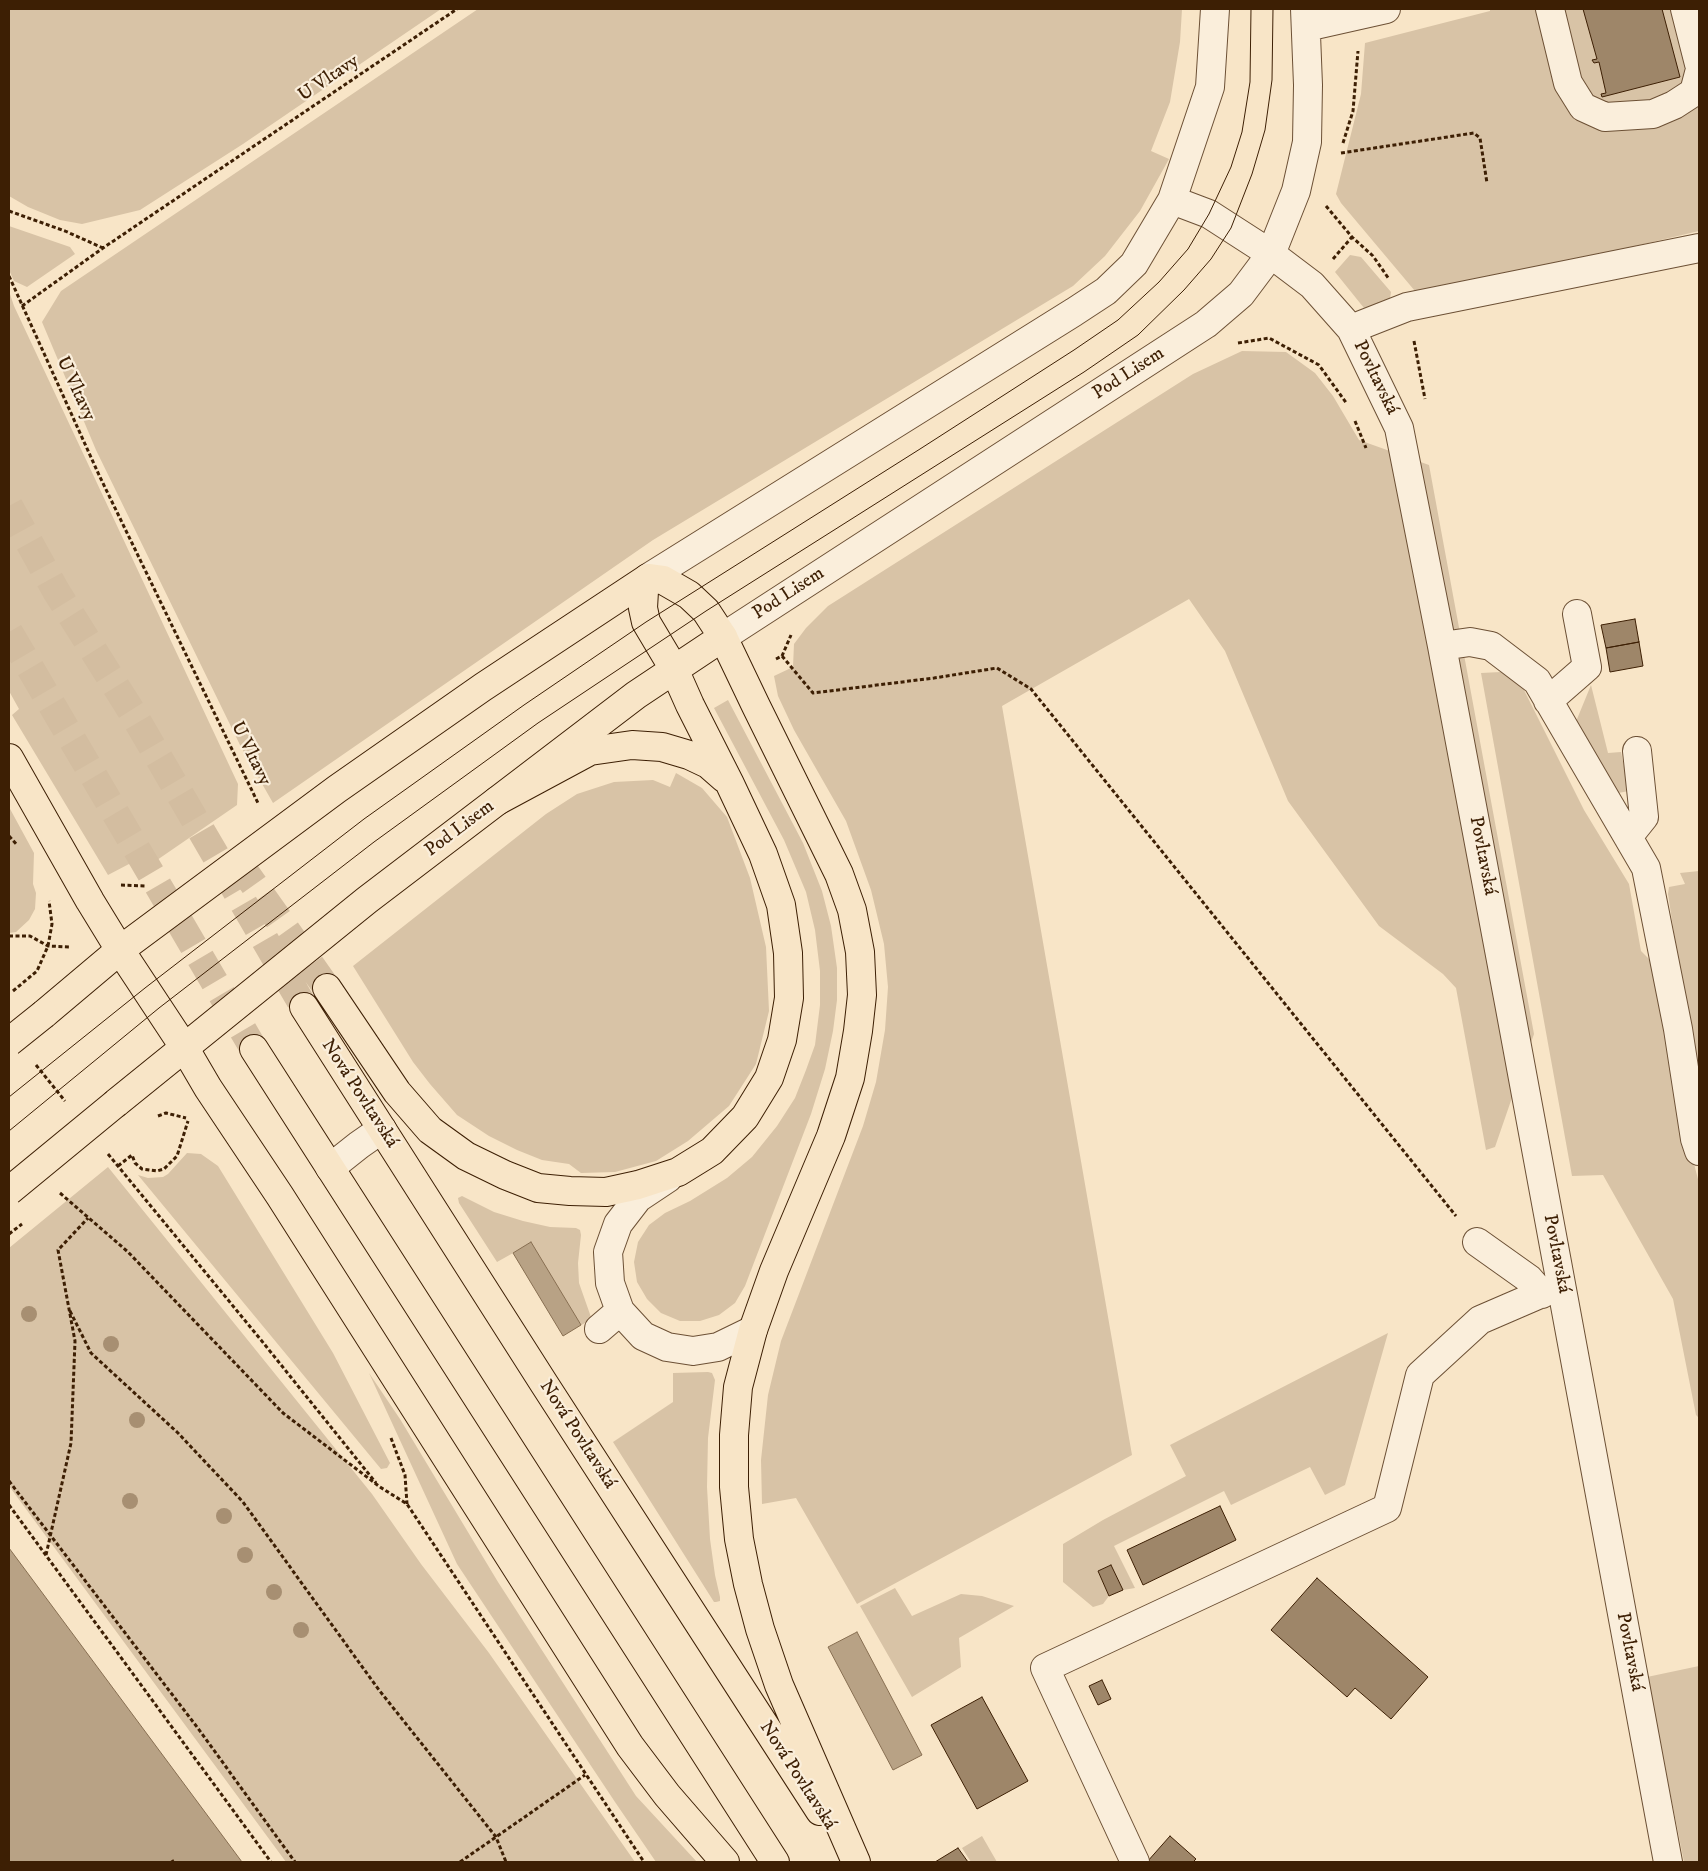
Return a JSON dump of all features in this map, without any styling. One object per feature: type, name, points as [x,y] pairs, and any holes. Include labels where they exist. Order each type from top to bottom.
[{"type":"main road","points":[[327,988],[397,1092],[430,1130],[466,1156],[505,1175],[538,1188],[570,1192],[606,1192],[638,1186],[678,1172],[712,1151],[745,1117],[769,1078],[782,1040],[789,998],[788,953],[781,905],[763,854],[729,782],[674,670],[646,622],[643,608],[644,591],[648,578]]},
{"type":"main road","points":[[9,1042],[120,950],[337,789],[491,681],[648,578],[663,580],[689,596],[706,611],[724,637],[839,874],[852,910],[860,952],[862,995],[850,1078],[831,1136],[774,1271],[753,1330],[738,1387],[734,1435],[734,1487],[739,1539],[760,1629],[779,1685],[855,1862]]},
{"type":"main road","name":"Pod Lisem","points":[[9,1191],[367,900],[636,695],[724,637]]},
{"type":"main road","points":[[497,801],[590,752],[632,746],[662,747],[689,754],[708,764],[729,782]]},
{"type":"main road","points":[[9,758],[120,950],[280,1196],[630,1746],[668,1795],[725,1862]]},
{"type":"main road","name":"Nová Povltavská","points":[[304,1007],[543,1382],[855,1862]]},
{"type":"main road","points":[[254,1049],[775,1862]]},
{"type":"street","points":[[648,578],[910,416],[1106,291],[1134,264],[1172,200],[1210,87],[1214,9]]},
{"type":"street","points":[[1306,18],[1386,9]]},
{"type":"street","points":[[1550,9],[1568,83],[1583,107],[1598,114],[1605,117],[1653,114],[1674,105],[1694,92],[1699,74]]},
{"type":"street","points":[[1685,9],[1699,64]]},
{"type":"street","name":"Pod Lisem","points":[[724,637],[1206,324],[1241,294],[1271,254],[1296,191],[1307,142],[1306,18]]},
{"type":"street","name":"Povltavská","points":[[1172,200],[1209,214],[1271,254],[1312,285],[1351,329],[1399,428],[1442,646],[1552,1289],[1668,1862]]},
{"type":"street","points":[[1351,329],[1408,307],[1699,248]]},
{"type":"street","points":[[1548,701],[1587,667],[1578,614]]},
{"type":"street","points":[[1442,646],[1470,642],[1491,646],[1537,681],[1646,868],[1678,1029],[1695,1139],[1699,1151]]},
{"type":"street","points":[[1628,837],[1644,818],[1637,751]]},
{"type":"street","points":[[330,1168],[382,1129]]},
{"type":"street","points":[[678,1172],[638,1198],[618,1224],[608,1252],[610,1283],[620,1312],[643,1336],[667,1347],[693,1351],[718,1348],[753,1330]]},
{"type":"street","points":[[1477,1242],[1529,1279],[1552,1289]]},
{"type":"street","points":[[1135,1862],[1045,1668],[1387,1508],[1420,1374],[1480,1320],[1552,1289]]},
{"type":"street","points":[[599,1329],[620,1312]]},
{"type":"path","name":"U Vltavy","points":[[250,809],[258,803],[99,475],[22,306],[102,248],[457,9]]},
{"type":"path","points":[[1340,153],[1474,133],[1480,138],[1488,183]]},
{"type":"path","points":[[9,211],[65,231],[102,248]]},
{"type":"path","points":[[1332,260],[1352,237]]},
{"type":"path","points":[[9,276],[22,306]]},
{"type":"path","points":[[1269,338],[1319,365],[1348,407]]},
{"type":"path","points":[[1352,416],[1367,450]]},
{"type":"path","points":[[782,656],[812,693],[997,668],[1031,689],[1477,1242]]},
{"type":"path","points":[[9,836],[21,850]]},
{"type":"path","points":[[114,887],[126,884],[148,886]]},
{"type":"path","points":[[20,986],[37,972],[48,946],[52,924],[49,897]]},
{"type":"path","points":[[9,936],[30,936],[48,946]]},
{"type":"path","points":[[33,1062],[69,1106]]},
{"type":"path","points":[[118,1166],[132,1155],[135,1163],[142,1169],[157,1171],[164,1169],[177,1156],[189,1118]]},
{"type":"path","points":[[106,1151],[380,1487]]},
{"type":"path","points":[[54,1188],[128,1252],[283,1413],[380,1487],[407,1504],[644,1862]]},
{"type":"path","points":[[46,1556],[71,1443],[75,1341],[58,1250],[88,1218]]},
{"type":"path","points":[[70,1311],[91,1353],[178,1433],[244,1502],[379,1690],[496,1837],[506,1862]]},
{"type":"path","points":[[9,1481],[197,1727],[295,1862]]},
{"type":"path","points":[[9,1505],[271,1862]]},
{"type":"path","points":[[460,1862],[585,1774]]},
{"type":"shaded area","points":[[9,9],[441,9],[243,144],[140,210],[82,224],[60,220],[28,207],[9,196]]},
{"type":"shaded area","points":[[478,9],[1182,9],[1180,42],[1170,102],[1151,151],[1169,159],[1140,211],[1105,256],[1073,286],[653,540],[273,803],[240,745],[96,450],[42,322],[61,291]]},
{"type":"shaded area","points":[[1490,9],[1699,9],[1699,231],[1420,297],[1341,203],[1336,194],[1361,94],[1365,43],[1490,11]]},
{"type":"shaded area","points":[[9,226],[70,247],[75,254],[27,287],[14,281],[9,270]]},
{"type":"shaded area","points":[[1350,255],[1361,257],[1391,292],[1390,299],[1386,303],[1364,308],[1335,272]]},
{"type":"shaded area","points":[[9,291],[14,306],[238,784],[237,805],[144,869],[129,864],[108,875],[12,715],[19,709],[9,691]]},
{"type":"shaded area","points":[[1242,351],[1286,352],[1315,373],[1333,396],[1359,440],[1429,465],[1534,1034],[1495,1147],[1486,1150],[1456,988],[1443,974],[1379,926],[1288,801],[1225,651],[1189,599],[1002,706],[1132,1455],[857,1604],[796,1498],[762,1504],[761,1460],[768,1395],[781,1341],[863,1126],[876,1082],[885,1030],[888,987],[884,944],[871,890],[846,821],[794,730],[778,696],[774,676],[793,667],[794,644],[806,628],[828,606],[1193,374]]},
{"type":"shaded area","points":[[1501,672],[1523,688],[1584,810],[1629,884],[1641,951],[1658,968],[1686,1133],[1699,1183],[1699,1418],[1696,1415],[1673,1299],[1603,1175],[1572,1176],[1481,673]]},
{"type":"shaded area","points":[[1591,685],[1608,753],[1621,752],[1629,791],[1618,793],[1575,724]]},
{"type":"shaded area","points":[[728,700],[803,843],[822,891],[831,926],[837,968],[837,1000],[825,1069],[811,1114],[745,1286],[735,1303],[719,1315],[700,1321],[680,1321],[661,1313],[647,1299],[637,1282],[634,1262],[638,1242],[649,1225],[665,1213],[690,1201],[727,1178],[752,1157],[777,1126],[795,1098],[815,1045],[820,1005],[820,971],[815,930],[806,892],[784,840],[714,708]]},
{"type":"shaded area","points":[[676,773],[702,788],[727,817],[750,878],[766,947],[769,1011],[756,1064],[729,1106],[688,1141],[656,1161],[615,1172],[581,1173],[569,1164],[542,1160],[517,1150],[489,1136],[457,1115],[413,1062],[353,966],[546,814],[577,794],[614,782],[653,780],[670,787]]},
{"type":"shaded area","points":[[9,807],[34,853],[33,884],[36,893],[35,909],[29,920],[16,932],[9,933]]},
{"type":"shaded area","points":[[1699,871],[1699,1069],[1689,1032],[1668,894],[1669,887],[1685,884],[1680,873]]},
{"type":"shaded area","points":[[187,1153],[201,1154],[218,1166],[333,1353],[390,1463],[387,1468],[381,1469],[138,1175],[148,1178],[163,1177]]},
{"type":"shaded area","points":[[108,1167],[372,1494],[421,1564],[489,1653],[635,1862],[286,1862],[9,1486],[9,1248]]},
{"type":"shaded area","points":[[462,1196],[494,1212],[523,1221],[550,1227],[576,1228],[580,1230],[579,1283],[592,1320],[581,1325],[531,1243],[497,1262],[459,1203],[458,1198]]},
{"type":"shaded area","points":[[531,1242],[581,1325],[563,1336],[513,1253]]},
{"type":"shaded area","points":[[1388,1333],[1345,1485],[1325,1495],[1310,1467],[1231,1505],[1224,1491],[1114,1546],[1135,1588],[1123,1590],[1111,1565],[1098,1571],[1109,1596],[1103,1604],[1093,1607],[1063,1582],[1063,1544],[1103,1520],[1186,1476],[1170,1445]]},
{"type":"shaded area","points":[[369,1373],[400,1419],[498,1582],[636,1796],[697,1862],[656,1862],[615,1802],[457,1564]]},
{"type":"shaded area","points":[[673,1373],[712,1373],[715,1380],[708,1438],[707,1487],[710,1539],[720,1597],[720,1601],[716,1602],[714,1602],[613,1442],[673,1402]]},
{"type":"shaded area","points":[[9,1548],[242,1862],[9,1862]]},
{"type":"shaded area","points":[[895,1588],[912,1616],[961,1594],[982,1596],[1014,1606],[959,1638],[961,1667],[912,1697],[860,1606]]},
{"type":"shaded area","points":[[857,1632],[922,1755],[893,1770],[828,1647]]},
{"type":"shaded area","points":[[1699,1666],[1699,1862],[1684,1862],[1647,1677]]},
{"type":"shaded area","points":[[982,1836],[997,1862],[971,1862],[962,1848]]},
{"type":"building","points":[[1583,9],[1662,9],[1680,77],[1602,97],[1601,94],[1606,93],[1599,62],[1594,63],[1592,60],[1597,59]]},
{"type":"building","points":[[1635,619],[1639,642],[1606,648],[1601,625]]},
{"type":"building","points":[[1639,642],[1643,666],[1610,672],[1606,648]]},
{"type":"building","points":[[1220,1506],[1236,1540],[1143,1585],[1127,1550]]},
{"type":"building","points":[[1111,1565],[1123,1590],[1109,1596],[1098,1571]]},
{"type":"building","points":[[1317,1578],[1428,1677],[1391,1719],[1355,1688],[1347,1697],[1271,1630]]},
{"type":"building","points":[[1102,1680],[1111,1699],[1098,1705],[1089,1686]]},
{"type":"building","points":[[982,1697],[1028,1781],[977,1809],[931,1725]]},
{"type":"building","points":[[1170,1836],[1196,1859],[1193,1862],[1147,1862]]},
{"type":"building","points":[[958,1848],[968,1862],[935,1862]]},
{"type":"tunnel","points":[[9,506],[56,591],[132,712],[304,1007]]},
{"type":"tunnel","points":[[9,632],[254,1049]]},
{"type":"tunnel","points":[[238,862],[327,988]]},
{"type":"tram line","points":[[9,1097],[145,988],[364,819],[524,705],[646,622],[920,449],[1118,320],[1159,282],[1188,249],[1209,214],[1231,167],[1242,132],[1250,82],[1251,9]]},
{"type":"tram line","points":[[9,1131],[159,1008],[374,842],[538,723],[706,611],[1084,372],[1138,335],[1184,290],[1211,259],[1231,228],[1252,174],[1265,130],[1272,80],[1273,9]]}]
